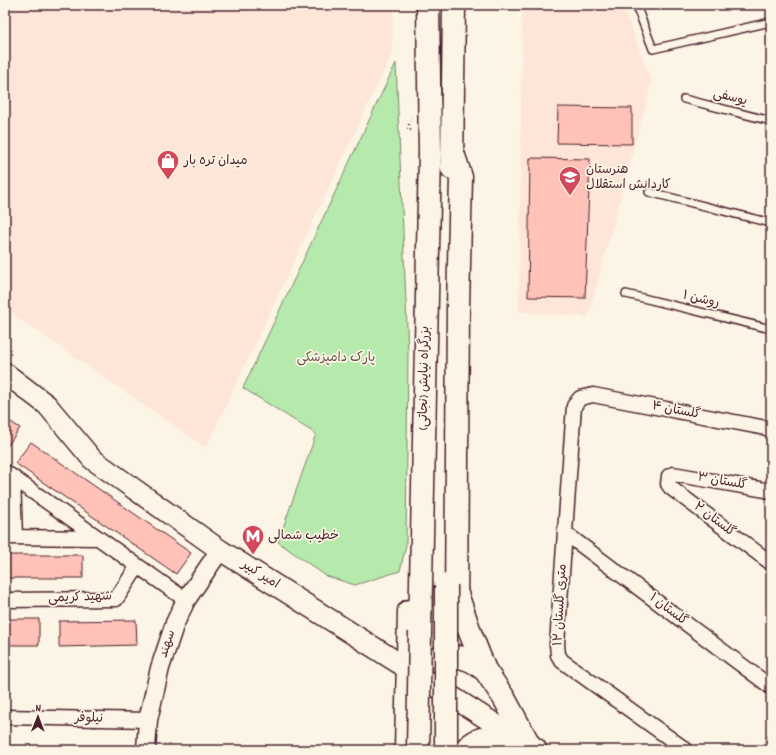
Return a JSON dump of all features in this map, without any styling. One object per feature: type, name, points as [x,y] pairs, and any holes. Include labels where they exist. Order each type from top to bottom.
[{"type":"main road","name":"بزرگراه نیایش (نجاتی)","points":[[418,750],[430,153],[428,5]]},
{"type":"main road","name":"بزرگراه نیایش (نجاتی)","points":[[446,750],[446,585],[454,5]]},
{"type":"main road","points":[[406,750],[411,508],[415,176],[430,153]]},
{"type":"main road","points":[[453,153],[461,177],[458,308],[455,698],[456,750]]},
{"type":"main road","name":"امیر کبیر","points":[[5,373],[47,405],[92,459],[220,550],[533,748]]},
{"type":"main road","points":[[456,591],[485,670],[504,698],[533,748]]},
{"type":"main road","points":[[408,668],[438,658],[456,657],[469,660],[485,670]]},
{"type":"main road","points":[[465,750],[477,741],[497,736],[504,737],[533,748]]},
{"type":"street","name":"گلستان ۴","points":[[580,398],[593,395],[771,429]]},
{"type":"street","name":"۱۲ متری گلستان","points":[[580,398],[574,406],[557,644],[558,655],[562,661],[686,750]]},
{"type":"street","points":[[9,474],[10,537],[98,538]]},
{"type":"street","points":[[9,474],[186,600]]},
{"type":"street","name":"گلستان ۳","points":[[673,474],[771,491]]},
{"type":"street","name":"گلستان ۲","points":[[673,474],[669,476],[667,480],[671,488],[771,562]]},
{"type":"street","name":"گلستان ۱","points":[[565,533],[771,687]]},
{"type":"street","name":"سهند","points":[[146,750],[148,720],[163,660],[175,624],[186,600],[220,550]]},
{"type":"street","name":"شهید کریمی","points":[[5,600],[116,599],[138,566]]},
{"type":"street","name":"نیلوفر","points":[[5,717],[148,720]]},
{"type":"lane","points":[[636,5],[653,49],[771,22]]},
{"type":"lane","name":"یوسفی","points":[[684,99],[771,121]]},
{"type":"lane","points":[[649,192],[771,223]]},
{"type":"lane","name":"روشن ۱","points":[[626,294],[771,329]]},
{"type":"path","points":[[408,130],[410,119]]},
{"type":"shaded area","name":"میدان تره بار","points":[[5,5],[325,5],[393,8],[392,54],[206,448],[5,309]]},
{"type":"shaded area","name":"هنرستان کاردانش استقلال","points":[[522,5],[624,5],[624,9],[652,82],[588,317],[519,312]]},
{"type":"green space","name":"پارک دامپزشکی","points":[[396,63],[408,351],[406,545],[400,571],[355,585],[326,576],[278,542],[316,434],[243,388]]},
{"type":"building","points":[[558,107],[632,108],[632,144],[557,143]]},
{"type":"building","points":[[530,158],[590,159],[585,298],[528,297]]},
{"type":"building","points":[[5,418],[20,428],[6,448],[5,448]]},
{"type":"building","points":[[31,442],[191,553],[176,574],[15,463]]},
{"type":"building","points":[[8,555],[83,555],[83,578],[8,578]]},
{"type":"building","points":[[5,619],[39,619],[39,645],[5,645]]},
{"type":"building","points":[[136,620],[137,645],[59,647],[59,621]]},
{"type":"place","name":"میدان تره بار","points":[[168,180]]},
{"type":"place","name":"هنرستان کاردانش استقلال","points":[[570,196]]},
{"type":"place","name":"خطیب شمالی","points":[[253,556]]}]
